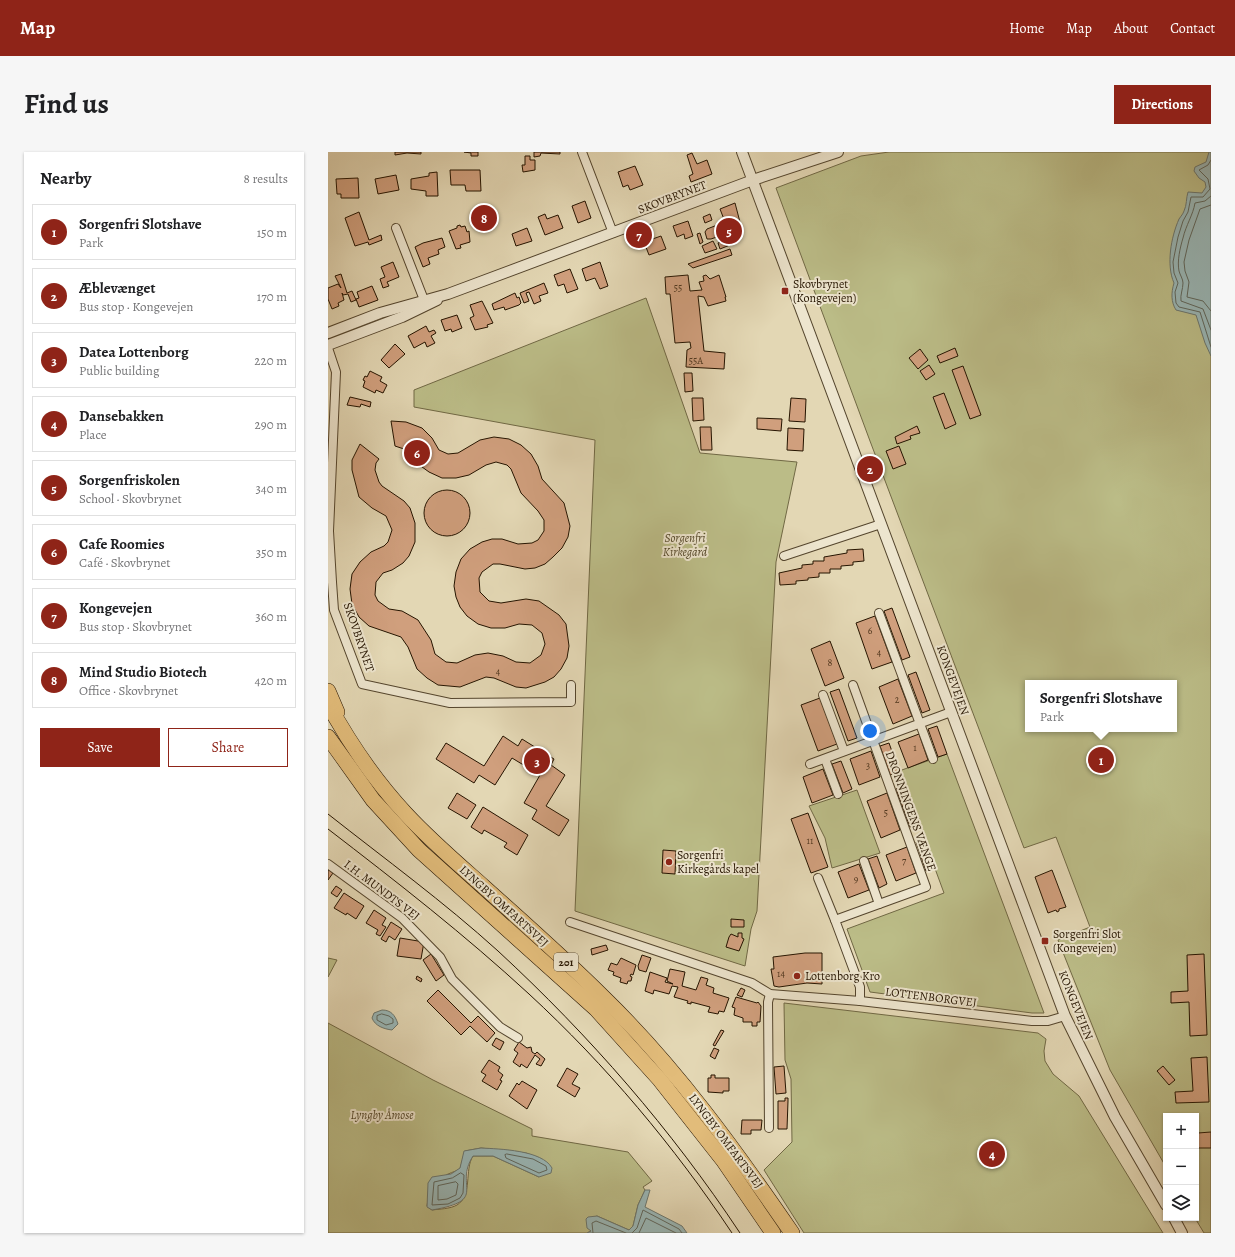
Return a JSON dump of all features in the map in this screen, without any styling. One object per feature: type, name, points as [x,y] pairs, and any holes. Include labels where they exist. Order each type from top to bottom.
[{"type":"highway","points":[[328,691],[348,741]]},
{"type":"highway","name":"LYNGBY OMFARTSVEJ","points":[[328,704],[348,741],[404,813],[432,841],[535,932],[605,998],[670,1069],[734,1149],[792,1233]]},
{"type":"highway","name":"LYNGBY OMFARTSVEJ","points":[[328,737],[373,800],[419,850],[596,1009],[660,1080],[723,1160],[773,1233]]},
{"type":"street","points":[[582,152],[613,233]]},
{"type":"street","name":"KONGEVEJEN","points":[[742,152],[1065,1016],[1115,1117],[1163,1200]]},
{"type":"street","name":"SKOVBRYNET","points":[[328,333],[380,313],[425,303],[753,180],[838,152]]},
{"type":"street","points":[[396,228],[425,303]]},
{"type":"street","name":"SKOVBRYNET","points":[[425,303],[402,317],[328,346],[336,372],[329,531],[334,610],[362,684],[450,703],[500,704],[571,702],[571,685]]},
{"type":"street","points":[[784,556],[881,524]]},
{"type":"street","points":[[879,613],[933,760]]},
{"type":"street","name":"DRONNINGENS VÆNGE","points":[[835,920],[926,887],[852,685]]},
{"type":"street","points":[[823,695],[844,751]]},
{"type":"street","name":"DRONNINGENS VÆNGE","points":[[810,764],[951,712]]},
{"type":"street","points":[[825,759],[838,794]]},
{"type":"street","points":[[864,861],[879,904]]},
{"type":"street","name":"I.H. MUNDTS VEJ","points":[[328,864],[402,918],[440,956],[452,979],[500,1028],[518,1038]]},
{"type":"street","points":[[818,878],[860,987],[860,1001]]},
{"type":"street","name":"LOTTENBORGVEJ","points":[[570,922],[752,983],[770,994],[860,1001],[1032,1022],[1048,1022],[1065,1016]]},
{"type":"street","points":[[768,1128],[768,1002],[770,994]]},
{"type":"street","points":[[1176,1221],[1182,1233]]},
{"type":"green space","points":[[889,152],[1211,152],[1211,1233],[1204,1233],[1197,1221],[1199,1221],[1199,1113],[1163,1113],[1163,1162],[1110,1070],[1058,940],[1090,927],[1056,837],[1024,848],[776,188],[861,156]]},
{"type":"green space","name":"Sorgenfri Kirkegård","points":[[646,298],[700,453],[797,462],[776,562],[757,911],[751,929],[745,966],[575,911],[595,440],[414,407],[414,390]]},
{"type":"green space","points":[[947,754],[1044,1013],[1032,1013],[870,992],[847,929],[944,893],[899,771]]},
{"type":"green space","points":[[857,790],[880,853],[832,868],[825,838],[809,806]]},
{"type":"green space","points":[[328,958],[337,960],[328,977]]},
{"type":"green space","points":[[784,1003],[1038,1033],[1046,1039],[1044,1051],[1045,1061],[1053,1074],[1079,1096],[1163,1233],[804,1233],[764,1170],[792,1142],[791,1079],[785,1060]]},
{"type":"green space","name":"Lyngby Åmose","points":[[328,1023],[433,1080],[532,1129],[532,1136],[628,1152],[652,1181],[643,1187],[645,1190],[638,1205],[633,1226],[629,1230],[597,1216],[591,1218],[588,1222],[591,1231],[587,1233],[328,1233]],"holes":[[[481,1148],[526,1153],[542,1159],[539,1177],[493,1156],[473,1156],[470,1162],[467,1189],[462,1201],[457,1205],[444,1209],[432,1210],[427,1206],[434,1186],[445,1176],[460,1169],[465,1151]]]},
{"type":"water","points":[[1209,152],[1211,152],[1211,356],[1196,315],[1176,310],[1174,307],[1172,290],[1174,283],[1170,268],[1170,251],[1172,242],[1176,226],[1185,209],[1188,192],[1202,193],[1206,187],[1205,182],[1199,178],[1194,171],[1195,167],[1206,162]]},
{"type":"water","points":[[382,1010],[390,1012],[396,1018],[398,1024],[392,1030],[380,1027],[373,1021],[372,1018],[374,1013]]},
{"type":"water","points":[[481,1148],[509,1150],[539,1157],[547,1162],[552,1168],[551,1173],[539,1177],[493,1156],[473,1156],[466,1176],[467,1191],[465,1197],[460,1202],[450,1206],[432,1210],[427,1207],[428,1183],[432,1177],[451,1174],[460,1168],[464,1151]]},
{"type":"water","points":[[645,1190],[650,1190],[645,1207],[682,1226],[687,1233],[587,1233],[591,1231],[587,1228],[586,1219],[588,1217],[597,1216],[629,1230],[633,1226],[638,1205]]},
{"type":"building","points":[[395,152],[421,152],[421,154],[407,153],[395,155]]},
{"type":"building","points":[[464,152],[478,152],[478,156],[471,156],[471,153]]},
{"type":"building","points":[[534,152],[560,152],[560,154],[541,153],[540,156],[534,157]]},
{"type":"building","points":[[692,153],[697,164],[707,160],[712,174],[691,182],[689,176],[693,174],[687,155]]},
{"type":"building","points":[[525,156],[530,156],[530,160],[535,160],[535,170],[523,172],[522,165],[525,165]]},
{"type":"building","points":[[635,166],[643,185],[630,190],[628,185],[623,187],[618,172]]},
{"type":"building","points":[[450,170],[480,170],[481,191],[466,191],[465,185],[451,185]]},
{"type":"building","points":[[437,172],[438,196],[426,196],[426,191],[411,189],[411,179],[429,176],[429,173]]},
{"type":"building","points":[[396,175],[399,190],[378,194],[375,179]]},
{"type":"building","points":[[358,178],[359,198],[341,198],[341,194],[337,194],[336,179]]},
{"type":"building","points":[[585,201],[591,218],[578,223],[572,206]]},
{"type":"building","points":[[735,203],[741,226],[730,230],[731,232],[707,239],[705,232],[707,229],[725,222],[720,209]]},
{"type":"building","points":[[489,206],[492,220],[477,226],[472,212]]},
{"type":"building","points":[[359,212],[369,240],[381,235],[382,240],[369,245],[368,242],[355,246],[345,218]]},
{"type":"building","points":[[545,214],[547,219],[558,215],[563,228],[545,235],[538,217]]},
{"type":"building","points":[[710,214],[712,220],[705,223],[703,217]]},
{"type":"building","points":[[688,221],[693,236],[685,239],[684,234],[677,237],[673,226]]},
{"type":"building","points":[[460,225],[461,227],[465,226],[467,232],[469,231],[470,242],[460,245],[461,248],[456,249],[449,231]]},
{"type":"building","points":[[527,228],[532,241],[516,246],[512,234]]},
{"type":"building","points":[[700,233],[703,242],[700,244],[697,234]]},
{"type":"building","points":[[661,236],[666,249],[649,255],[644,242]]},
{"type":"building","points":[[733,237],[735,243],[720,249],[718,243]]},
{"type":"building","points":[[442,238],[445,247],[438,250],[439,254],[428,258],[430,264],[423,267],[415,247],[423,243]]},
{"type":"building","points":[[713,241],[717,249],[705,253],[702,246]]},
{"type":"building","points":[[730,249],[732,255],[693,268],[688,264]]},
{"type":"building","points":[[393,262],[399,277],[387,282],[389,286],[383,288],[380,279],[385,277],[381,267]]},
{"type":"building","points":[[600,262],[608,286],[600,289],[595,278],[586,281],[582,269]]},
{"type":"building","points":[[570,269],[578,289],[567,293],[564,284],[558,286],[554,275]]},
{"type":"building","points":[[341,274],[347,293],[352,291],[356,300],[351,302],[348,294],[343,295],[342,293],[344,300],[338,303],[339,306],[332,309],[328,299],[328,288],[338,284],[341,288],[335,276]]},
{"type":"building","points":[[688,275],[690,291],[702,290],[699,282],[704,281],[703,276],[706,275],[710,279],[719,275],[726,301],[708,306],[704,297],[698,296],[704,351],[725,353],[724,369],[686,367],[687,350],[691,348],[690,342],[675,343],[670,294],[666,294],[665,277]]},
{"type":"building","points":[[544,283],[548,293],[539,296],[541,301],[534,304],[529,292],[526,293],[529,301],[524,303],[520,293]]},
{"type":"building","points":[[372,286],[378,300],[359,307],[356,299],[359,298],[357,292]]},
{"type":"building","points":[[515,293],[517,298],[519,297],[521,303],[519,305],[505,310],[504,307],[494,310],[492,304]]},
{"type":"building","points":[[482,301],[493,323],[487,325],[488,327],[475,330],[470,318],[474,316],[470,305]]},
{"type":"building","points":[[457,315],[462,328],[452,332],[451,329],[445,331],[441,320]]},
{"type":"building","points":[[426,326],[429,332],[434,330],[436,333],[431,336],[435,343],[427,347],[425,342],[414,348],[408,336]]},
{"type":"building","points":[[395,344],[405,354],[389,368],[381,360]]},
{"type":"building","points":[[955,348],[958,356],[940,363],[937,356]]},
{"type":"building","points":[[920,349],[928,360],[918,369],[909,358]]},
{"type":"building","points":[[929,365],[935,374],[926,380],[920,371]]},
{"type":"building","points":[[963,366],[981,415],[970,419],[952,370]]},
{"type":"building","points":[[370,371],[382,377],[380,381],[387,385],[383,393],[376,390],[375,393],[363,387],[365,381],[363,380],[365,376],[367,377]]},
{"type":"building","points":[[684,373],[692,373],[693,391],[685,392]]},
{"type":"building","points":[[944,393],[956,424],[945,429],[933,397]]},
{"type":"building","points":[[350,397],[371,402],[370,407],[361,404],[360,407],[347,405]]},
{"type":"building","points":[[692,398],[703,398],[704,420],[693,421]]},
{"type":"building","points":[[791,398],[806,399],[805,422],[789,421]]},
{"type":"building","points":[[757,418],[782,419],[781,431],[757,429]]},
{"type":"building","points":[[391,421],[406,422],[422,428],[432,438],[439,450],[448,454],[458,453],[480,440],[494,437],[509,439],[521,445],[531,454],[538,466],[542,479],[564,503],[570,526],[568,537],[562,548],[553,557],[545,564],[535,568],[525,569],[493,564],[482,572],[479,578],[480,592],[489,601],[501,603],[526,599],[539,601],[559,615],[566,624],[569,646],[567,658],[561,669],[554,677],[545,682],[526,688],[516,687],[494,678],[486,677],[460,687],[438,685],[417,669],[408,647],[401,637],[369,626],[359,617],[352,604],[350,589],[352,574],[360,562],[371,552],[384,546],[388,542],[392,530],[386,516],[372,508],[359,497],[352,470],[352,460],[360,444],[379,459],[376,463],[375,470],[379,482],[382,486],[404,501],[410,508],[415,523],[415,542],[409,556],[403,563],[392,570],[383,573],[376,582],[375,595],[378,601],[389,609],[402,611],[418,620],[431,640],[435,654],[446,662],[457,663],[475,655],[488,653],[503,656],[516,662],[530,663],[541,655],[545,644],[542,633],[532,625],[519,624],[505,628],[491,628],[478,624],[467,616],[460,607],[456,597],[454,586],[456,572],[461,559],[470,549],[482,542],[492,539],[502,539],[518,544],[532,543],[538,540],[544,531],[544,520],[538,511],[521,493],[511,469],[507,465],[496,462],[486,465],[469,475],[456,478],[442,478],[429,472],[418,464],[410,451],[395,446]]},
{"type":"building","points":[[917,426],[920,433],[910,436],[911,439],[897,444],[895,437]]},
{"type":"building","points":[[700,427],[711,427],[712,450],[701,450]]},
{"type":"building","points":[[788,428],[804,429],[803,451],[787,450]]},
{"type":"building","points":[[899,446],[906,464],[893,469],[886,451]]},
{"type":"building","points":[[452,490],[456,491],[466,500],[469,504],[469,522],[460,532],[452,536],[442,536],[434,532],[425,522],[424,508],[428,500],[438,491]]},
{"type":"building","points":[[863,549],[864,561],[853,562],[853,565],[841,566],[841,569],[830,569],[830,573],[819,573],[819,577],[796,581],[796,584],[780,585],[779,573],[802,568],[802,565],[813,564],[813,561],[824,561],[824,557],[847,553],[847,550]]},
{"type":"building","points":[[892,608],[910,657],[902,660],[884,611]]},
{"type":"building","points":[[875,616],[892,662],[872,669],[856,623]]},
{"type":"building","points":[[830,641],[844,678],[825,686],[811,649]]},
{"type":"building","points":[[916,672],[930,710],[922,713],[908,675]]},
{"type":"building","points":[[898,679],[912,716],[893,724],[879,687]]},
{"type":"building","points":[[839,689],[857,738],[848,741],[830,692]]},
{"type":"building","points":[[820,698],[837,744],[818,751],[801,705]]},
{"type":"building","points":[[937,726],[947,754],[938,757],[928,729]]},
{"type":"building","points":[[919,734],[928,760],[908,768],[898,742]]},
{"type":"building","points":[[503,736],[518,746],[522,739],[554,759],[551,765],[565,775],[546,806],[569,820],[559,836],[532,819],[537,810],[524,803],[540,775],[512,758],[495,785],[479,775],[474,783],[436,759],[446,743],[484,766]]},
{"type":"building","points":[[889,743],[899,771],[890,775],[880,746]]},
{"type":"building","points":[[871,751],[880,777],[859,785],[850,759]]},
{"type":"building","points":[[841,761],[852,789],[843,793],[832,764]]},
{"type":"building","points":[[823,769],[833,795],[812,803],[803,777]]},
{"type":"building","points":[[905,786],[919,824],[910,827],[896,789]]},
{"type":"building","points":[[457,793],[476,805],[467,819],[448,808]]},
{"type":"building","points":[[887,793],[900,830],[881,838],[867,801]]},
{"type":"building","points":[[483,807],[528,835],[517,855],[504,847],[507,843],[484,830],[482,834],[471,827]]},
{"type":"building","points":[[808,813],[828,867],[811,873],[791,819]]},
{"type":"building","points":[[925,839],[935,867],[926,871],[916,842]]},
{"type":"building","points":[[907,847],[916,873],[896,881],[886,855]]},
{"type":"building","name":"Sorgenfri Kirkegårds kapel","points":[[663,850],[676,851],[675,874],[662,873]]},
{"type":"building","points":[[877,856],[887,884],[879,888],[868,859]]},
{"type":"building","points":[[859,864],[869,890],[848,898],[838,872]]},
{"type":"building","points":[[329,870],[333,873],[328,880],[328,871]]},
{"type":"building","points":[[1052,870],[1066,907],[1059,909],[1057,912],[1056,910],[1048,913],[1035,877]]},
{"type":"building","points":[[336,886],[342,890],[337,897],[331,893]]},
{"type":"building","points":[[344,893],[364,906],[356,919],[347,913],[346,915],[334,908]]},
{"type":"building","points":[[374,910],[386,918],[382,925],[386,927],[380,936],[376,934],[378,930],[366,923]]},
{"type":"building","points":[[731,919],[744,920],[744,927],[731,927]]},
{"type":"building","points":[[391,922],[402,929],[395,940],[389,936],[386,942],[381,939]]},
{"type":"building","points":[[738,933],[742,933],[742,938],[744,939],[739,951],[726,947],[731,934],[738,937]]},
{"type":"building","points":[[400,938],[424,942],[421,959],[397,956]]},
{"type":"building","points":[[606,945],[608,950],[592,955],[591,949]]},
{"type":"building","name":"Lottenborg Kro","points":[[805,953],[822,953],[822,984],[807,983],[779,987],[774,986],[771,969],[774,969],[773,957]]},
{"type":"building","points":[[431,954],[444,975],[436,981],[423,960]]},
{"type":"building","points":[[1204,954],[1207,1035],[1190,1036],[1189,1002],[1171,1003],[1171,992],[1188,991],[1187,955]]},
{"type":"building","points":[[642,955],[651,958],[646,972],[639,970],[638,966]]},
{"type":"building","points":[[621,958],[636,965],[633,975],[631,974],[630,976],[632,977],[631,981],[628,981],[627,984],[620,982],[621,978],[613,975],[614,972],[608,970],[611,963],[617,965]]},
{"type":"building","points":[[670,969],[685,972],[682,986],[696,990],[701,977],[708,979],[706,985],[714,988],[713,993],[729,998],[724,1012],[719,1011],[718,1014],[708,1012],[710,1007],[691,1002],[691,1004],[687,1003],[688,1001],[674,997],[678,987],[672,986],[669,994],[654,990],[653,994],[645,991],[650,972],[667,978],[665,982],[673,984],[667,981]]},
{"type":"building","points":[[417,976],[422,979],[421,982],[416,979]]},
{"type":"building","points":[[741,988],[745,990],[742,997],[737,995]]},
{"type":"building","points":[[438,990],[471,1023],[478,1016],[495,1033],[487,1042],[470,1026],[461,1035],[427,1001]]},
{"type":"building","points":[[736,997],[758,1002],[761,1006],[760,1022],[757,1022],[757,1026],[752,1026],[752,1022],[743,1022],[743,1018],[734,1015],[735,1008],[732,1007]]},
{"type":"building","points":[[721,1030],[724,1031],[715,1046],[713,1045]]},
{"type":"building","points":[[496,1038],[504,1042],[500,1050],[492,1045]]},
{"type":"building","points":[[519,1042],[527,1048],[531,1047],[532,1052],[535,1054],[537,1052],[545,1059],[541,1066],[536,1064],[540,1059],[535,1055],[527,1068],[521,1064],[520,1067],[513,1062],[518,1053],[514,1050]]},
{"type":"building","points":[[714,1048],[719,1050],[715,1059],[710,1056]]},
{"type":"building","points":[[1207,1057],[1209,1102],[1176,1103],[1175,1092],[1193,1091],[1191,1058]]},
{"type":"building","points":[[489,1060],[500,1067],[498,1071],[503,1075],[500,1080],[502,1081],[497,1090],[482,1081],[486,1075],[481,1072]]},
{"type":"building","points":[[784,1066],[786,1093],[776,1094],[774,1067]]},
{"type":"building","points":[[1163,1066],[1175,1080],[1169,1085],[1157,1071]]},
{"type":"building","points":[[567,1068],[578,1074],[572,1084],[580,1088],[575,1097],[557,1086]]},
{"type":"building","points":[[711,1075],[715,1075],[715,1078],[729,1078],[729,1091],[723,1091],[723,1093],[708,1092],[708,1078],[711,1078]]},
{"type":"building","points":[[522,1081],[537,1090],[527,1109],[509,1096],[517,1083],[519,1085]]},
{"type":"building","points":[[785,1098],[788,1098],[787,1129],[778,1129],[778,1101],[785,1101]]},
{"type":"building","points":[[742,1120],[762,1120],[761,1130],[751,1130],[751,1134],[741,1134]]},
{"type":"building","points":[[1211,1132],[1211,1148],[1199,1148],[1199,1133]]},
{"type":"tram line","points":[[328,814],[436,898],[478,933],[565,1016],[628,1085],[657,1120],[714,1195],[740,1233]]},
{"type":"tram line","points":[[328,829],[455,930],[505,972],[557,1021],[612,1078],[663,1138],[687,1169],[732,1233]]},
{"type":"place","name":"Mind Studio Biotech","points":[[484,218]]},
{"type":"place","name":"Sorgenfriskolen","points":[[729,231]]},
{"type":"place","name":"Kongevejen","points":[[639,235]]},
{"type":"place","name":"Skovbrynet (Kongevejen)","points":[[785,291]]},
{"type":"place","name":"Cafe Roomies","points":[[417,453]]},
{"type":"place","name":"Æblevænget","points":[[870,469]]},
{"type":"place","name":"Sorgenfri Slotshave","points":[[1101,760]]},
{"type":"place","name":"Datea Lottenborg","points":[[537,761]]},
{"type":"place","name":"Sorgenfri Kirkegårds kapel","points":[[669,862]]},
{"type":"place","name":"Sorgenfri Slot (Kongevejen)","points":[[1045,941]]},
{"type":"place","name":"Lottenborg Kro","points":[[797,976]]},
{"type":"place","name":"Dansebakken","points":[[992,1154]]}]
